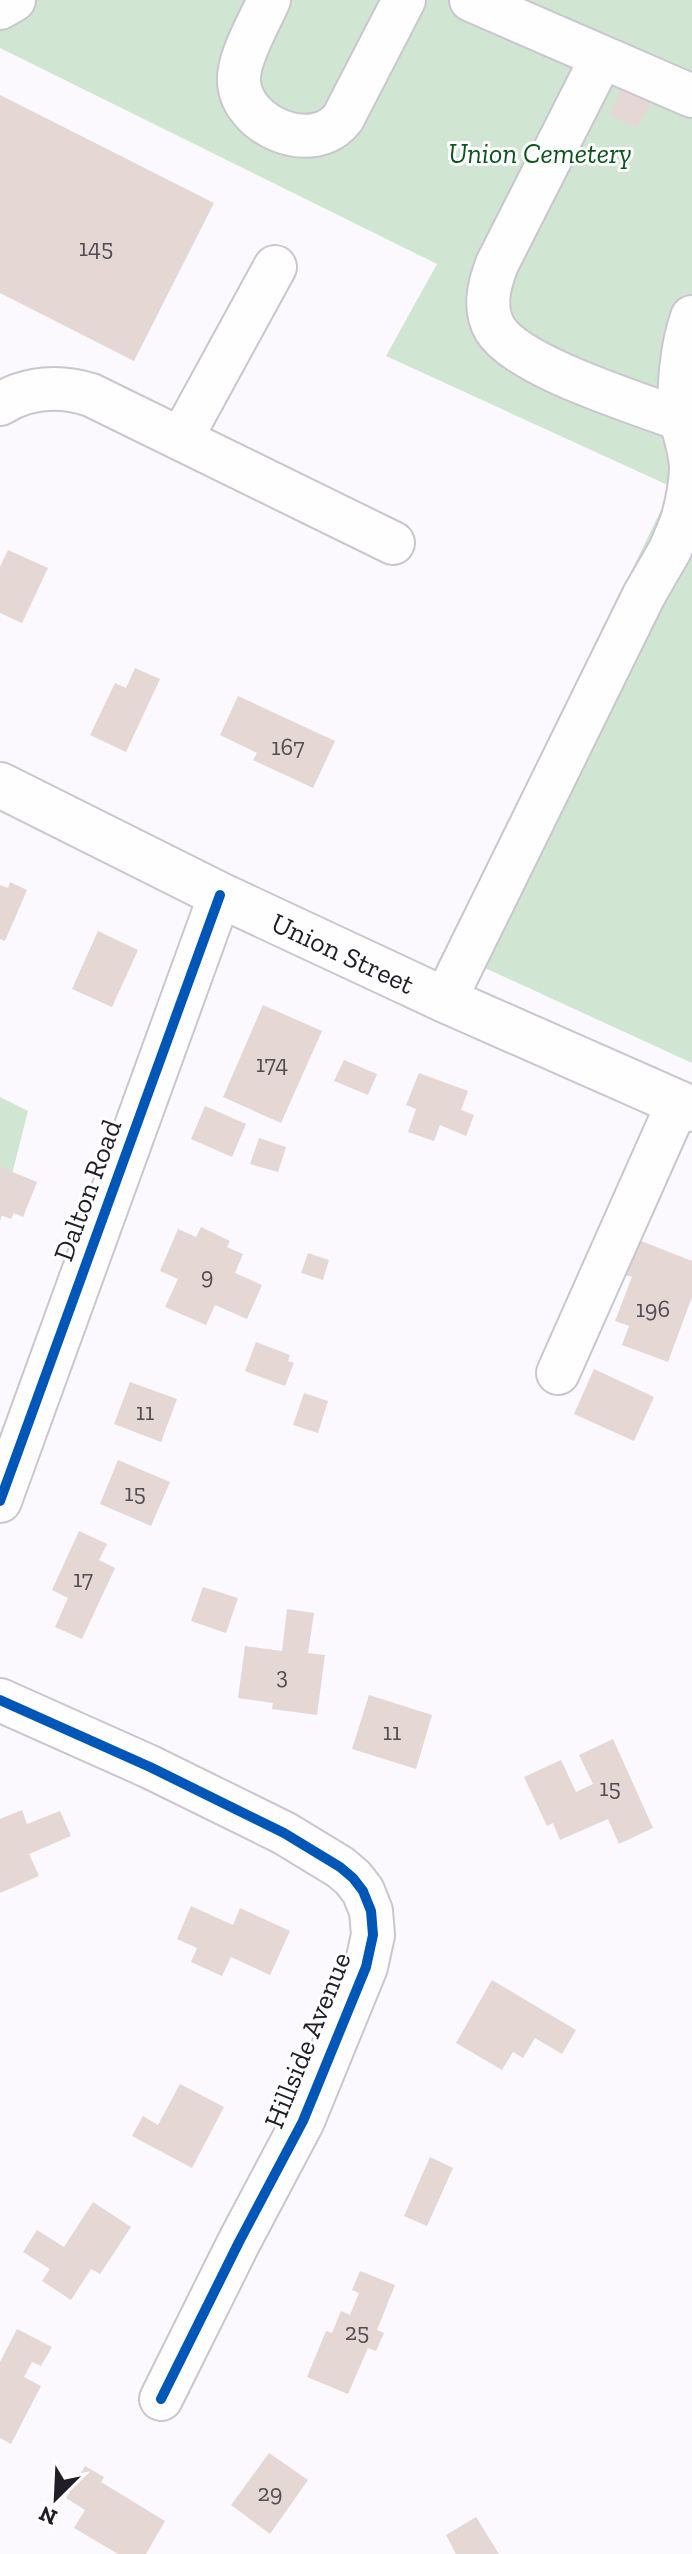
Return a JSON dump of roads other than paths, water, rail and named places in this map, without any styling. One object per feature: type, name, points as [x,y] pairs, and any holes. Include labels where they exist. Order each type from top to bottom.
[{"type":"main road","name":"Union Street","points":[[0,785],[220,895],[445,1000],[685,1106]]},
{"type":"street","points":[[0,8],[14,0]]},
{"type":"street","points":[[269,0],[239,70],[241,92],[245,103],[258,118],[287,133],[307,137],[328,132],[343,118],[404,0]]},
{"type":"street","points":[[471,0],[692,96]]},
{"type":"street","points":[[601,59],[497,264],[487,295],[489,310],[494,327],[503,339],[526,358],[682,420]]},
{"type":"street","points":[[181,439],[275,267]]},
{"type":"street","points":[[445,1000],[689,518],[691,467],[682,420],[683,357],[692,317]]},
{"type":"street","points":[[0,404],[30,392],[51,388],[71,388],[91,395],[393,543]]},
{"type":"street","name":"Dalton Road","points":[[0,1501],[220,895]]},
{"type":"street","points":[[558,1373],[685,1106]]},
{"type":"street","name":"Hillside Avenue","points":[[0,1700],[150,1767],[284,1833],[353,1878],[363,1891],[371,1911],[373,1935],[366,1967],[303,2121],[161,2399]]},
{"type":"park label","name":"Union Cemetery","points":[[540,153]]}]
